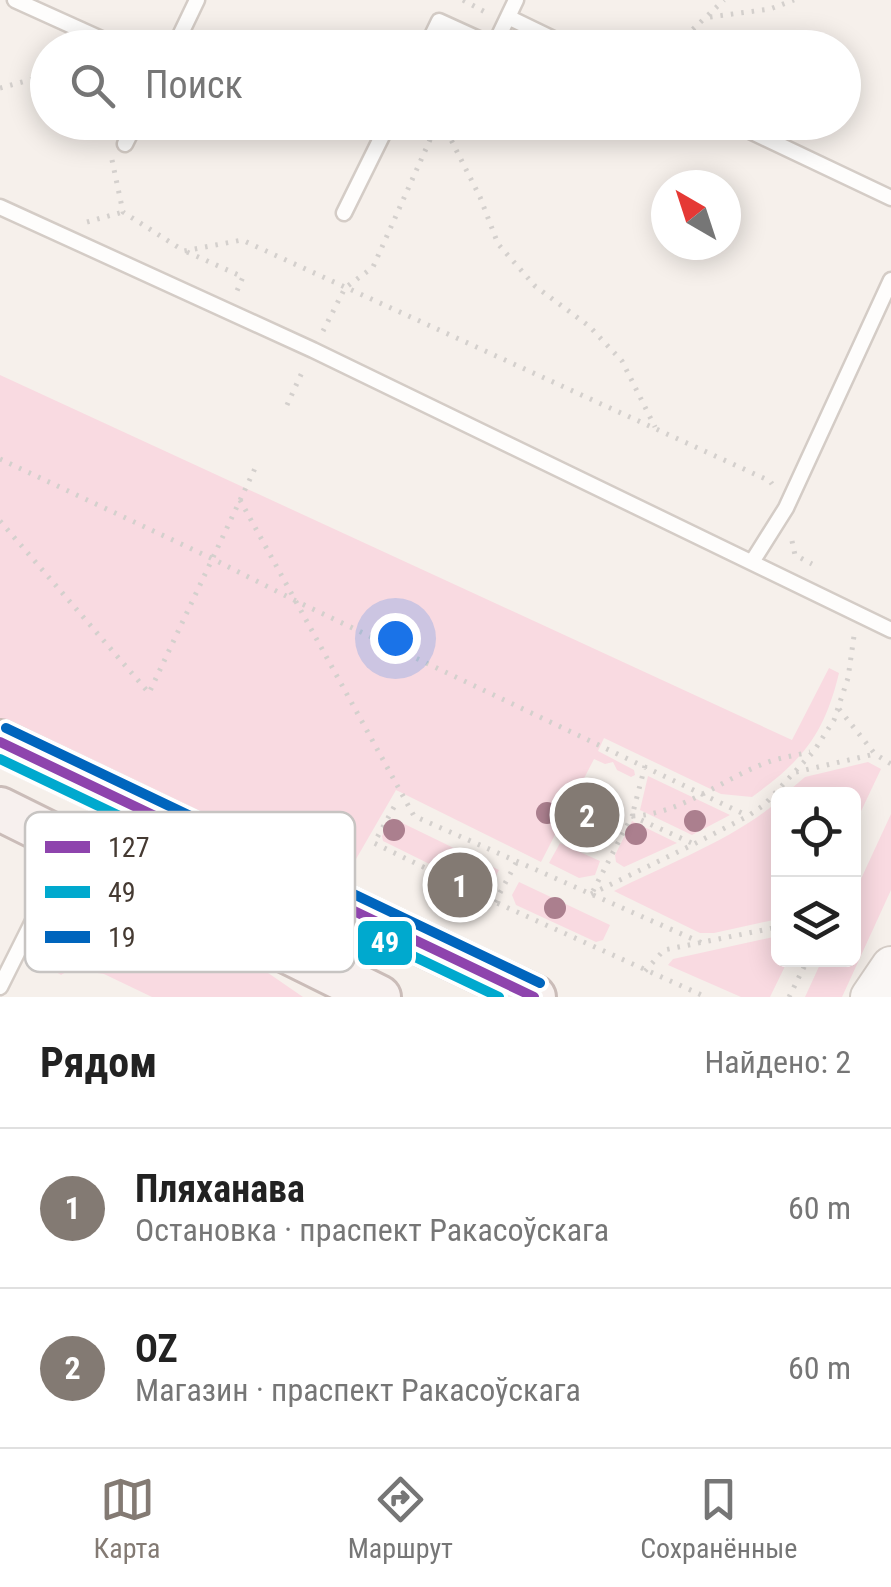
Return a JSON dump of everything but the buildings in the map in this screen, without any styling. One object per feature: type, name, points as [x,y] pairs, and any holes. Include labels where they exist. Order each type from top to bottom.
[{"type":"main road","points":[[0,742],[147,812]]},
{"type":"main road","points":[[0,809],[25,821]]},
{"type":"main road","points":[[355,912],[534,997]]},
{"type":"main road","points":[[870,997],[891,966]]},
{"type":"main road","points":[[329,972],[379,997]]},
{"type":"main road","points":[[888,997],[891,990]]},
{"type":"lane","points":[[15,0],[81,30]]},
{"type":"lane","points":[[182,30],[196,0]]},
{"type":"lane","points":[[502,30],[516,0]]},
{"type":"lane","points":[[508,17],[535,30]]},
{"type":"lane","points":[[434,30],[439,20],[460,30]]},
{"type":"lane","points":[[125,144],[127,140]]},
{"type":"lane","points":[[344,213],[380,140]]},
{"type":"lane","points":[[769,140],[891,198]]},
{"type":"lane","points":[[0,207],[229,312],[891,630]]},
{"type":"lane","points":[[752,562],[786,508],[891,280]]},
{"type":"lane","points":[[0,987],[5,963],[25,927]]},
{"type":"path","points":[[692,30],[724,0]]},
{"type":"path","points":[[707,17],[770,9],[794,0]]},
{"type":"path","points":[[0,88],[30,80]]},
{"type":"path","points":[[330,316],[344,288],[373,267],[432,140]]},
{"type":"path","points":[[450,140],[480,197],[498,244],[536,286],[589,326],[622,361],[656,429]]},
{"type":"path","points":[[112,158],[123,212],[184,251],[243,277],[229,312]]},
{"type":"path","points":[[184,251],[242,240],[770,481],[786,508],[794,555],[827,571]]},
{"type":"path","points":[[0,459],[748,816]]},
{"type":"path","points":[[0,521],[149,692],[258,462]]},
{"type":"path","points":[[240,500],[414,816],[702,943]]},
{"type":"path","points":[[591,894],[764,805],[814,751],[834,720],[850,664],[854,635],[851,627]]},
{"type":"path","points":[[839,708],[874,754],[891,764]]},
{"type":"path","points":[[632,816],[648,816],[770,762],[814,751]]},
{"type":"path","points":[[796,772],[874,754]]},
{"type":"path","points":[[591,894],[632,816],[645,766]]},
{"type":"path","points":[[394,807],[374,843],[706,997]]},
{"type":"path","points":[[632,816],[694,844]]},
{"type":"path","points":[[495,902],[516,862]]},
{"type":"path","points":[[644,971],[664,950],[771,928]]},
{"type":"path","points":[[790,997],[805,967]]},
{"type":"shaded area","points":[[0,375],[792,740],[829,668],[839,673],[826,713],[809,744],[785,771],[752,797],[721,794],[604,738],[598,751],[634,770],[635,775],[617,770],[613,762],[605,764],[594,759],[541,862],[396,790],[355,861],[355,812],[200,812],[0,718]]},
{"type":"shaded area","points":[[868,762],[881,769],[861,811],[861,787],[793,787],[805,777]]},
{"type":"shaded area","points":[[648,776],[730,815],[692,835],[640,810]]},
{"type":"shaded area","points":[[771,807],[771,921],[700,933],[614,891],[722,839]]},
{"type":"shaded area","points":[[891,814],[891,890],[861,956],[861,879]]},
{"type":"shaded area","points":[[392,818],[499,870],[491,885],[476,887],[383,841]]},
{"type":"shaded area","points":[[632,821],[677,843],[624,867],[616,862],[615,855]]},
{"type":"shaded area","points":[[560,843],[600,861],[595,875],[579,878],[549,863]]},
{"type":"shaded area","points":[[519,882],[610,925],[603,940],[596,942],[516,905],[512,895]]},
{"type":"shaded area","points":[[771,938],[771,967],[785,967],[770,997],[741,997],[668,965],[673,959]]},
{"type":"shaded area","points":[[819,967],[856,967],[842,997],[805,997]]},
{"type":"shaded area","points":[[91,972],[267,972],[303,997],[152,997],[104,974]]},
{"type":"transit line","name":"19","points":[[6,728],[182,812]]},
{"type":"transit line","name":"127","points":[[0,742],[147,812]]},
{"type":"transit line","name":"49","points":[[0,759],[111,812]]},
{"type":"transit line","name":"19","points":[[355,895],[540,983]]},
{"type":"transit line","name":"127","points":[[355,912],[534,997]]},
{"type":"transit line","name":"49","points":[[355,928],[499,997]]},
{"type":"place","name":"OZ","points":[[587,815]]},
{"type":"place","name":"Пляханава","points":[[460,885]]}]
